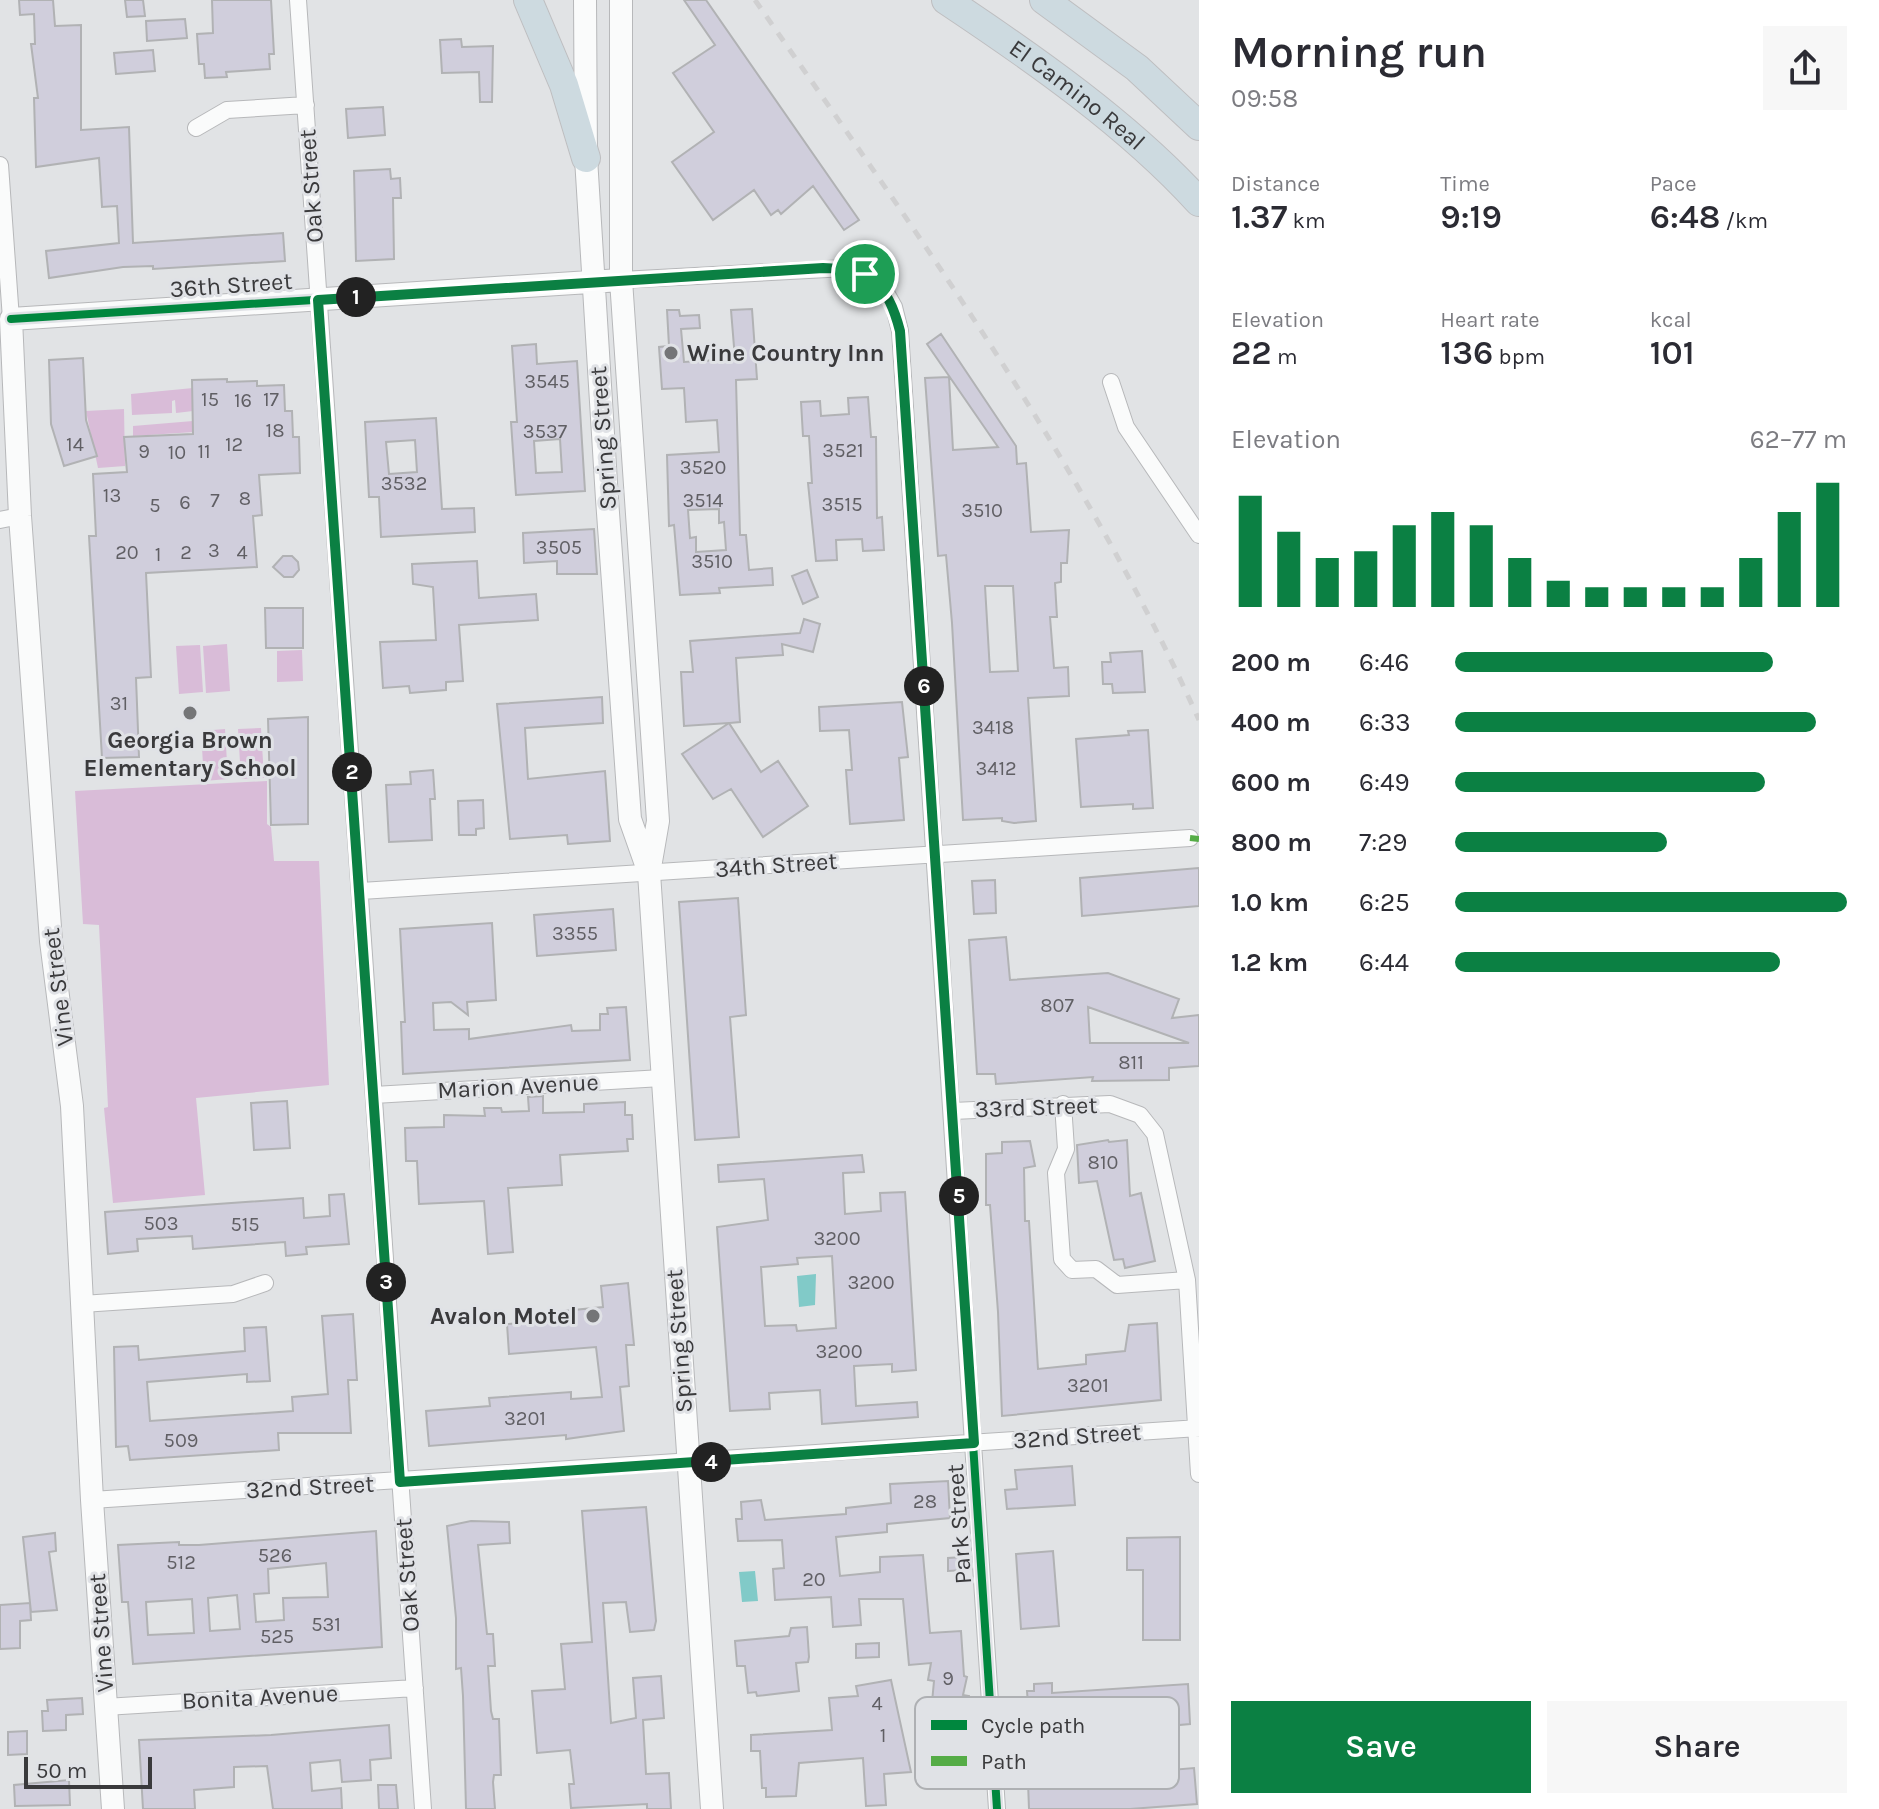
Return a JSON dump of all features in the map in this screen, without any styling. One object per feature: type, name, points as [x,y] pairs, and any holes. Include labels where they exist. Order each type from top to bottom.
[{"type":"highway","points":[[528,0],[564,85],[586,158]]},
{"type":"highway","name":"El Camino Real","points":[[946,0],[1013,45],[1098,112],[1199,202]]},
{"type":"highway","points":[[1044,0],[1137,68],[1199,126]]},
{"type":"main road","name":"Spring Street","points":[[585,0],[586,158],[630,819],[649,873]]},
{"type":"main road","name":"Spring Street","points":[[621,0],[621,280],[658,821],[649,873],[686,1464],[712,1809]]},
{"type":"main road","name":"36th Street","points":[[11,319],[621,280]]},
{"type":"main road","name":"Vine Street","points":[[11,319],[10,518],[51,941],[72,1106],[92,1500],[113,1809]]},
{"type":"street","name":"Oak Street","points":[[298,0],[423,1809]]},
{"type":"street","points":[[196,128],[227,110],[306,105]]},
{"type":"street","name":"Vine Street","points":[[0,165],[11,319]]},
{"type":"street","name":"36th Street","points":[[621,280],[846,268],[881,284]]},
{"type":"street","name":"Park Street","points":[[881,284],[894,307],[900,331],[990,1697]]},
{"type":"street","points":[[1111,382],[1126,427],[1199,535]]},
{"type":"street","name":"34th Street","points":[[361,891],[1190,838]]},
{"type":"street","name":"Marion Avenue","points":[[374,1095],[662,1078]]},
{"type":"street","points":[[1063,1104],[1066,1149],[1056,1173],[1062,1259],[1072,1270],[1096,1269],[1117,1285],[1187,1280],[1199,1474]]},
{"type":"street","name":"33rd Street","points":[[953,1111],[1110,1104],[1140,1115],[1155,1134],[1187,1280]]},
{"type":"street","points":[[82,1304],[233,1294],[265,1283]]},
{"type":"street","name":"32nd Street","points":[[92,1500],[686,1464],[1197,1428]]},
{"type":"street","name":"Bonita Avenue","points":[[105,1707],[415,1688]]},
{"type":"street","name":"Park Street","points":[[996,1789],[997,1809]]},
{"type":"shaded area","points":[[193,388],[193,411],[176,413],[175,400],[172,401],[172,413],[132,415],[131,394]]},
{"type":"shaded area","points":[[124,409],[125,466],[98,468],[86,411]]},
{"type":"shaded area","points":[[193,421],[194,432],[133,436],[133,426]]},
{"type":"shaded area","points":[[227,644],[230,691],[206,693],[203,646]]},
{"type":"shaded area","points":[[200,645],[203,692],[179,694],[176,646]]},
{"type":"shaded area","points":[[302,650],[303,681],[277,682],[277,651]]},
{"type":"shaded area","points":[[261,728],[264,778],[241,779],[238,729]]},
{"type":"shaded area","points":[[225,729],[228,779],[204,781],[201,731]]},
{"type":"shaded area","points":[[267,781],[267,824],[271,827],[274,861],[319,861],[329,1085],[196,1098],[205,1195],[113,1203],[104,1108],[108,1107],[99,925],[83,924],[75,791]]},
{"type":"water","points":[[816,1274],[815,1305],[799,1307],[797,1276]]},
{"type":"water","points":[[755,1571],[758,1601],[742,1602],[739,1572]]},
{"type":"building","points":[[19,0],[53,0],[55,26],[81,25],[81,130],[129,127],[133,243],[283,233],[285,261],[153,269],[153,266],[123,267],[49,278],[46,251],[119,243],[117,206],[102,207],[99,158],[36,167],[34,98],[38,98],[31,44],[35,44],[34,14],[20,15]]},
{"type":"building","points":[[125,0],[143,0],[145,16],[127,17]]},
{"type":"building","points":[[212,0],[271,0],[274,54],[269,54],[270,69],[226,72],[227,77],[205,78],[204,64],[199,64],[197,34],[213,33]]},
{"type":"building","points":[[684,0],[706,0],[859,220],[844,230],[813,186],[781,214],[778,210],[771,215],[754,190],[713,220],[672,162],[714,132],[673,73],[715,45]]},
{"type":"building","points":[[185,19],[187,38],[147,41],[146,21]]},
{"type":"building","points":[[461,39],[462,47],[493,46],[492,102],[480,102],[479,72],[442,73],[440,40]]},
{"type":"building","points":[[153,50],[155,71],[116,74],[114,53]]},
{"type":"building","points":[[383,107],[385,135],[348,138],[346,109]]},
{"type":"building","points":[[390,169],[391,179],[400,178],[401,198],[393,198],[394,259],[356,261],[354,171]]},
{"type":"building","points":[[752,309],[757,379],[736,380],[740,535],[746,535],[749,570],[772,568],[773,585],[719,588],[720,593],[680,595],[674,525],[669,526],[667,455],[719,452],[717,420],[686,422],[684,388],[662,389],[659,347],[669,346],[667,310],[679,310],[680,316],[699,315],[700,328],[681,329],[684,362],[735,359],[731,310]],"holes":[[[719,509],[719,523],[724,522],[726,550],[696,552],[696,537],[690,538],[688,510]]]},
{"type":"building","points":[[941,334],[1016,446],[1017,464],[1026,463],[1031,532],[1069,530],[1067,563],[1061,563],[1061,582],[1055,583],[1057,617],[1050,617],[1054,668],[1068,667],[1069,696],[1028,698],[1036,821],[1014,823],[1002,821],[1002,818],[963,820],[952,623],[946,555],[938,556],[925,378],[949,377],[953,450],[998,447],[927,344]],"holes":[[[985,586],[1013,586],[1018,671],[990,672]]]},
{"type":"building","points":[[536,344],[537,364],[577,361],[585,491],[516,495],[511,422],[517,422],[512,346]],"holes":[[[560,439],[562,472],[536,473],[534,441]]]},
{"type":"building","points":[[83,358],[86,420],[97,456],[64,466],[51,424],[49,360]]},
{"type":"building","points":[[227,379],[227,382],[257,381],[257,386],[284,385],[285,411],[292,411],[293,437],[299,437],[300,473],[259,475],[262,515],[253,516],[257,567],[146,573],[151,677],[136,678],[139,757],[102,758],[89,536],[96,536],[93,474],[127,472],[124,437],[193,434],[192,380]]},
{"type":"building","points":[[868,397],[871,437],[876,437],[877,518],[882,517],[884,550],[863,551],[862,539],[836,540],[837,560],[816,561],[808,483],[812,483],[809,436],[803,436],[801,402],[820,401],[821,416],[849,414],[848,398]]},
{"type":"building","points":[[436,418],[442,509],[474,508],[475,532],[381,537],[379,497],[369,497],[365,422]],"holes":[[[415,440],[417,472],[389,474],[386,442]]]},
{"type":"building","points":[[594,529],[597,574],[557,574],[557,561],[524,563],[523,533]]},
{"type":"building","points":[[283,556],[292,556],[298,562],[299,570],[293,577],[284,577],[273,567]]},
{"type":"building","points":[[477,561],[479,598],[536,594],[538,620],[459,625],[463,681],[446,682],[446,690],[410,693],[409,686],[383,688],[380,642],[436,640],[433,587],[413,584],[412,564]]},
{"type":"building","points":[[807,570],[818,597],[803,604],[792,576]]},
{"type":"building","points":[[265,608],[303,608],[303,648],[266,648]]},
{"type":"building","points":[[804,619],[820,624],[813,652],[782,644],[783,655],[736,658],[740,722],[684,726],[681,672],[693,672],[690,641],[800,633]]},
{"type":"building","points":[[1142,651],[1145,692],[1113,693],[1112,684],[1103,684],[1102,662],[1111,662],[1110,653]]},
{"type":"building","points":[[602,697],[603,723],[525,728],[528,779],[605,771],[610,841],[568,844],[567,835],[510,839],[497,704]]},
{"type":"building","points":[[902,702],[908,757],[899,758],[904,820],[850,824],[846,770],[852,770],[849,730],[820,731],[819,707]]},
{"type":"building","points":[[308,717],[308,824],[271,825],[268,719]]},
{"type":"building","points":[[729,723],[761,772],[778,761],[808,806],[763,837],[731,789],[713,799],[682,754]]},
{"type":"building","points":[[1148,730],[1153,808],[1133,809],[1133,804],[1081,807],[1076,739],[1129,735],[1128,731]]},
{"type":"building","points":[[433,770],[435,799],[430,799],[432,840],[389,842],[386,785],[411,784],[410,772]]},
{"type":"building","points":[[483,800],[484,828],[476,829],[476,835],[459,835],[458,801]]},
{"type":"building","points":[[1199,868],[1199,906],[1082,916],[1080,878]]},
{"type":"building","points":[[995,880],[996,913],[974,914],[972,881]]},
{"type":"building","points":[[738,898],[746,1015],[730,1017],[739,1137],[695,1140],[679,902]]},
{"type":"building","points":[[613,909],[616,950],[537,956],[534,915]]},
{"type":"building","points":[[492,923],[496,1000],[467,1002],[468,1015],[451,1002],[433,1003],[434,1030],[469,1029],[469,1039],[571,1025],[572,1031],[600,1030],[600,1014],[608,1014],[607,1008],[626,1007],[630,1060],[403,1074],[401,1022],[405,1022],[400,929]]},
{"type":"building","points":[[1006,937],[1010,980],[1108,973],[1179,999],[1172,1018],[1199,1015],[1199,1066],[1169,1068],[1169,1080],[1092,1081],[1093,1077],[996,1084],[995,1074],[977,1074],[969,940]],"holes":[[[1088,1007],[1189,1043],[1090,1043]]]},
{"type":"building","points":[[543,1096],[543,1113],[584,1112],[584,1104],[625,1102],[625,1115],[632,1115],[633,1139],[627,1139],[628,1151],[560,1155],[562,1185],[508,1188],[513,1252],[488,1254],[484,1201],[419,1204],[417,1161],[406,1161],[405,1128],[444,1127],[444,1115],[485,1116],[484,1108],[501,1108],[502,1112],[529,1111],[528,1097]]},
{"type":"building","points":[[287,1101],[290,1148],[254,1150],[251,1103]]},
{"type":"building","points":[[1127,1140],[1130,1196],[1141,1193],[1155,1261],[1125,1268],[1123,1259],[1114,1260],[1097,1181],[1079,1183],[1077,1145]]},
{"type":"building","points":[[1030,1141],[1035,1166],[1024,1168],[1025,1221],[1029,1221],[1038,1369],[1086,1364],[1086,1355],[1125,1351],[1129,1325],[1157,1323],[1161,1400],[1002,1416],[990,1205],[986,1205],[986,1154],[1002,1153],[1002,1142]]},
{"type":"building","points":[[862,1155],[864,1172],[843,1173],[845,1214],[881,1211],[880,1193],[905,1192],[916,1370],[892,1372],[892,1364],[854,1366],[856,1406],[917,1402],[918,1417],[822,1424],[820,1390],[769,1393],[770,1409],[730,1411],[717,1227],[768,1220],[764,1179],[719,1182],[718,1165]],"holes":[[[832,1256],[836,1328],[797,1331],[796,1325],[765,1326],[761,1267],[798,1264],[797,1258]]]},
{"type":"building","points":[[344,1194],[349,1244],[306,1247],[307,1254],[286,1256],[285,1242],[193,1249],[192,1236],[137,1239],[138,1251],[108,1254],[105,1212],[303,1198],[304,1218],[330,1216],[329,1195]]},
{"type":"building","points":[[628,1283],[634,1345],[626,1345],[629,1386],[620,1387],[624,1431],[566,1439],[566,1435],[429,1446],[426,1411],[490,1406],[489,1398],[571,1392],[571,1399],[602,1397],[596,1347],[509,1354],[507,1324],[555,1320],[554,1312],[603,1307],[601,1286]]},
{"type":"building","points":[[353,1314],[357,1380],[348,1380],[351,1433],[278,1433],[279,1450],[130,1460],[128,1446],[116,1447],[114,1347],[138,1346],[139,1360],[245,1351],[244,1328],[266,1327],[270,1381],[247,1382],[247,1374],[147,1382],[150,1421],[293,1411],[292,1397],[328,1394],[322,1316]]},
{"type":"building","points":[[1072,1466],[1075,1505],[1007,1509],[1005,1490],[1017,1489],[1015,1470]]},
{"type":"building","points":[[948,1481],[950,1518],[887,1524],[887,1532],[836,1537],[840,1576],[880,1572],[880,1557],[923,1555],[930,1633],[961,1631],[964,1676],[967,1677],[963,1695],[969,1697],[932,1697],[934,1681],[928,1680],[931,1663],[909,1665],[903,1599],[859,1599],[861,1625],[833,1627],[831,1597],[775,1600],[773,1569],[784,1568],[782,1540],[738,1541],[736,1519],[742,1519],[741,1502],[761,1500],[765,1520],[846,1514],[846,1508],[891,1503],[890,1484]]},
{"type":"building","points":[[646,1507],[656,1621],[654,1630],[630,1632],[626,1602],[603,1603],[611,1723],[636,1718],[633,1678],[661,1676],[664,1718],[643,1720],[646,1774],[669,1773],[671,1809],[647,1809],[647,1804],[571,1808],[569,1784],[574,1784],[570,1750],[537,1753],[532,1691],[565,1689],[561,1644],[592,1642],[582,1511]]},
{"type":"building","points":[[471,1521],[509,1522],[510,1543],[478,1545],[487,1634],[493,1634],[495,1666],[488,1666],[491,1711],[493,1719],[499,1719],[501,1775],[494,1775],[495,1809],[466,1809],[463,1696],[461,1668],[456,1669],[456,1618],[447,1526]]},
{"type":"building","points":[[376,1531],[382,1647],[133,1664],[128,1602],[122,1602],[118,1545],[179,1542],[179,1545]],"holes":[[[326,1563],[328,1597],[283,1598],[284,1620],[256,1622],[254,1594],[269,1593],[268,1569]],[[237,1595],[240,1629],[210,1631],[208,1598]],[[192,1599],[194,1633],[148,1635],[146,1602]]]},
{"type":"building","points":[[55,1533],[56,1551],[49,1552],[57,1610],[31,1612],[23,1537]]},
{"type":"building","points":[[1180,1537],[1180,1640],[1143,1640],[1143,1570],[1127,1570],[1127,1538]]},
{"type":"building","points":[[1053,1551],[1059,1626],[1021,1629],[1016,1554]]},
{"type":"building","points":[[963,1557],[964,1570],[948,1571],[948,1558]]},
{"type":"building","points":[[30,1603],[31,1620],[20,1621],[20,1648],[0,1649],[0,1605]]},
{"type":"building","points":[[807,1627],[808,1662],[796,1663],[799,1691],[757,1696],[756,1692],[748,1693],[745,1666],[737,1666],[735,1641],[789,1636],[791,1628]]},
{"type":"building","points":[[879,1643],[879,1657],[856,1658],[856,1644]]},
{"type":"building","points":[[891,1680],[911,1772],[884,1774],[886,1805],[866,1806],[863,1758],[799,1763],[796,1796],[766,1797],[766,1788],[762,1788],[760,1751],[751,1751],[751,1735],[832,1730],[829,1698],[858,1696],[856,1686]]},
{"type":"building","points":[[1052,1683],[1052,1693],[1188,1684],[1190,1724],[1179,1725],[1179,1697],[1027,1697],[1027,1691],[1034,1691],[1034,1684]]},
{"type":"building","points":[[82,1698],[83,1714],[66,1715],[66,1730],[43,1731],[42,1711],[48,1711],[47,1700]]},
{"type":"building","points":[[389,1725],[391,1758],[370,1760],[371,1780],[342,1782],[340,1760],[310,1763],[312,1791],[341,1788],[342,1809],[273,1809],[267,1766],[234,1767],[234,1787],[194,1790],[195,1809],[143,1809],[139,1740],[271,1735]]},
{"type":"building","points":[[27,1731],[27,1754],[8,1755],[8,1732]]},
{"type":"building","points":[[1194,1768],[1197,1804],[1130,1809],[1029,1809],[1028,1789],[1179,1789],[1179,1769]]},
{"type":"building","points":[[69,1780],[70,1805],[15,1806],[14,1785]]},
{"type":"building","points":[[378,1785],[396,1785],[398,1809],[379,1809]]},
{"type":"railway","points":[[755,0],[936,262],[1050,440],[1103,531],[1199,720]]},
{"type":"marked path","points":[[1190,838],[1199,839]]},
{"type":"cycle path","points":[[11,319],[823,268],[866,276],[884,291],[900,331],[990,1697]]},
{"type":"cycle path","points":[[996,1789],[997,1809]]},
{"type":"place","name":"Wine Country Inn","points":[[671,353]]},
{"type":"place","name":"Georgia Brown Elementary School","points":[[190,713]]},
{"type":"place","name":"Avalon Motel","points":[[593,1316]]},
{"type":"route","points":[[823,268],[846,268],[865,274],[881,284],[894,307],[900,331],[974,1443],[400,1482],[318,300],[823,268]]}]
